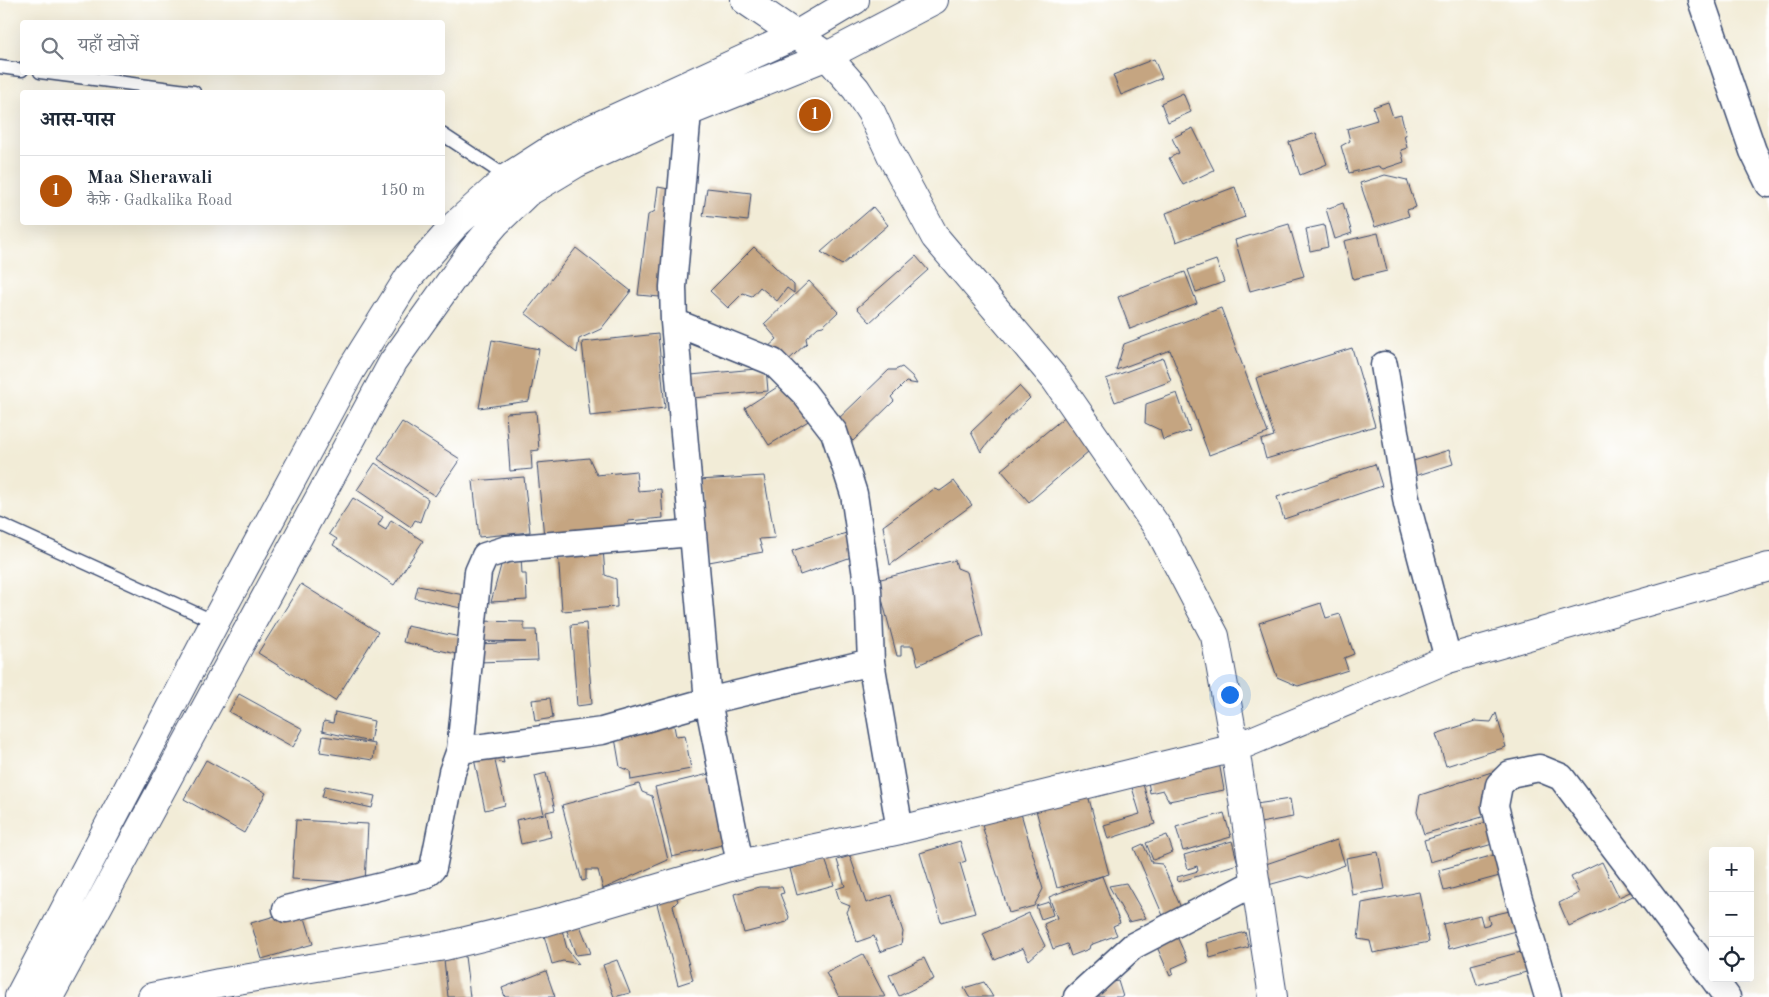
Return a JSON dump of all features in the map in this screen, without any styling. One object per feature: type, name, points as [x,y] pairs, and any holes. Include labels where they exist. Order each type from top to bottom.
[{"type":"street","points":[[745,0],[827,56],[856,88],[871,112],[892,157],[935,237],[1055,379],[1160,531],[1215,636],[1235,748],[1273,997]]},
{"type":"street","points":[[19,997],[220,613],[351,370],[409,277],[455,225],[517,185],[561,143],[796,35],[855,0]]},
{"type":"street","points":[[49,997],[393,362],[472,251],[496,223],[517,185],[577,163],[688,112],[827,56],[934,0]]},
{"type":"street","points":[[1701,0],[1753,151],[1769,184]]},
{"type":"street","points":[[688,112],[673,287],[674,322],[708,701],[740,864]]},
{"type":"street","points":[[674,322],[773,362],[804,393],[834,432],[854,494],[868,590],[871,662],[900,830]]},
{"type":"street","points":[[1384,365],[1407,504],[1448,659]]},
{"type":"street","points":[[286,909],[424,876],[433,868],[452,772],[460,750],[478,572],[486,556],[507,549],[692,533]]},
{"type":"street","points":[[152,997],[220,990],[445,946],[544,922],[740,864],[900,830],[1235,748],[1448,659],[1769,567]]},
{"type":"street","points":[[220,613],[253,618]]},
{"type":"street","points":[[460,750],[602,731],[708,701],[871,662]]},
{"type":"street","points":[[1548,997],[1516,889],[1496,806],[1499,785],[1510,774],[1539,768],[1560,777],[1709,973]]},
{"type":"street","points":[[1077,997],[1133,946],[1256,882]]},
{"type":"street","points":[[1716,982],[1727,997]]},
{"type":"lane","points":[[0,67],[20,70]]},
{"type":"lane","points":[[63,75],[179,90]]},
{"type":"lane","points":[[445,136],[517,185]]},
{"type":"lane","points":[[0,524],[220,613]]},
{"type":"building","points":[[1154,59],[1162,78],[1121,95],[1113,75]]},
{"type":"building","points":[[1183,93],[1191,112],[1168,122],[1161,103]]},
{"type":"building","points":[[1388,102],[1393,117],[1401,115],[1407,148],[1401,150],[1404,162],[1383,169],[1378,166],[1349,173],[1341,146],[1350,141],[1347,129],[1377,120],[1373,107]]},
{"type":"building","points":[[1193,128],[1214,170],[1183,185],[1169,158],[1179,153],[1172,138]]},
{"type":"building","points":[[1316,133],[1327,164],[1300,175],[1289,142]]},
{"type":"building","points":[[1385,175],[1407,180],[1416,207],[1407,210],[1409,216],[1375,227],[1360,183]]},
{"type":"building","points":[[658,187],[674,190],[660,297],[638,295],[648,215],[655,211]]},
{"type":"building","points":[[1235,187],[1245,217],[1176,242],[1166,213]]},
{"type":"building","points":[[707,188],[751,193],[748,221],[703,216]]},
{"type":"building","points":[[1343,203],[1352,233],[1335,239],[1326,209]]},
{"type":"building","points":[[873,207],[888,225],[842,265],[821,252]]},
{"type":"building","points":[[1289,224],[1304,276],[1250,291],[1235,240]]},
{"type":"building","points":[[1324,225],[1328,247],[1310,251],[1306,229]]},
{"type":"building","points":[[1378,233],[1387,271],[1353,279],[1344,241]]},
{"type":"building","points":[[754,247],[794,285],[794,293],[787,288],[777,301],[760,287],[752,296],[743,293],[728,308],[710,291]]},
{"type":"building","points":[[576,248],[631,291],[601,329],[579,339],[577,353],[525,313]]},
{"type":"building","points":[[916,256],[928,270],[870,322],[857,308]]},
{"type":"building","points":[[1216,260],[1224,282],[1196,292],[1188,270]]},
{"type":"building","points":[[1185,272],[1197,303],[1130,329],[1118,297]]},
{"type":"building","points":[[809,281],[838,312],[806,338],[807,343],[783,365],[767,348],[777,339],[764,324]]},
{"type":"building","points":[[1221,308],[1268,433],[1209,455],[1170,350],[1116,370],[1124,344]]},
{"type":"building","points":[[658,334],[665,408],[590,416],[582,342]]},
{"type":"building","points":[[492,340],[539,349],[529,401],[479,408]]},
{"type":"building","points":[[1352,348],[1375,426],[1266,459],[1261,440],[1274,436],[1256,378]]},
{"type":"building","points":[[1163,358],[1171,381],[1115,402],[1106,379]]},
{"type":"building","points":[[902,367],[912,376],[917,384],[906,382],[891,397],[894,401],[853,441],[834,423],[889,370]]},
{"type":"building","points":[[766,368],[768,391],[693,398],[691,375]]},
{"type":"building","points":[[785,382],[810,420],[769,445],[745,408]]},
{"type":"building","points":[[1019,386],[1030,398],[1002,425],[981,452],[971,432]]},
{"type":"building","points":[[1177,393],[1190,431],[1163,440],[1160,430],[1145,423],[1146,404]]},
{"type":"building","points":[[536,411],[539,450],[531,451],[532,469],[510,471],[506,413]]},
{"type":"building","points":[[1068,414],[1095,446],[1029,502],[1001,470]]},
{"type":"building","points":[[402,422],[460,459],[435,496],[378,459]]},
{"type":"building","points":[[1449,450],[1453,464],[1415,476],[1410,462]]},
{"type":"building","points":[[589,458],[597,475],[636,471],[638,491],[661,489],[663,518],[628,521],[629,529],[544,537],[537,463]]},
{"type":"building","points":[[375,463],[428,499],[420,522],[415,520],[411,527],[357,490]]},
{"type":"building","points":[[1375,464],[1382,486],[1284,519],[1277,497]]},
{"type":"building","points":[[764,476],[775,538],[759,539],[763,552],[709,562],[699,480]]},
{"type":"building","points":[[524,477],[530,532],[479,537],[473,481]]},
{"type":"building","points":[[954,481],[972,505],[890,565],[883,526],[934,489],[940,491]]},
{"type":"building","points":[[353,498],[383,517],[378,525],[386,530],[391,520],[423,541],[394,585],[333,545],[337,539],[329,534]]},
{"type":"building","points":[[849,532],[857,555],[800,575],[792,551]]},
{"type":"building","points":[[603,548],[605,575],[616,579],[617,607],[562,611],[558,551]]},
{"type":"building","points":[[521,557],[522,574],[526,574],[527,600],[491,602],[503,558]]},
{"type":"building","points":[[955,560],[957,568],[967,572],[983,636],[918,665],[913,646],[901,646],[901,656],[897,656],[877,580]]},
{"type":"building","points":[[301,584],[378,632],[335,701],[258,653]]},
{"type":"building","points":[[418,586],[469,596],[470,610],[415,598]]},
{"type":"building","points":[[1321,603],[1326,618],[1340,614],[1354,654],[1344,658],[1348,670],[1298,686],[1277,677],[1259,623]]},
{"type":"building","points":[[478,621],[524,622],[524,630],[536,630],[538,660],[478,662],[477,644],[526,642],[478,641]]},
{"type":"building","points":[[586,623],[592,704],[577,706],[571,625]]},
{"type":"building","points":[[407,626],[465,638],[461,655],[403,642]]},
{"type":"building","points":[[239,694],[303,729],[293,747],[229,712]]},
{"type":"building","points":[[550,698],[553,718],[535,721],[532,700]]},
{"type":"building","points":[[335,712],[374,721],[370,742],[322,731],[324,721],[333,723]]},
{"type":"building","points":[[1496,713],[1506,747],[1446,766],[1436,734],[1475,721],[1491,722]]},
{"type":"building","points":[[673,721],[676,736],[685,735],[691,769],[631,780],[630,771],[620,767],[614,732]]},
{"type":"building","points":[[323,736],[375,744],[373,760],[320,752]]},
{"type":"building","points":[[500,747],[504,763],[495,761],[505,805],[485,810],[473,754]]},
{"type":"building","points":[[206,760],[266,793],[244,833],[184,799]]},
{"type":"building","points":[[1219,762],[1224,790],[1169,801],[1163,790],[1150,793],[1147,776]]},
{"type":"building","points":[[1501,769],[1489,815],[1424,834],[1417,812],[1420,795]]},
{"type":"building","points":[[546,773],[555,810],[546,812],[551,837],[521,844],[516,820],[544,814],[535,776]]},
{"type":"building","points":[[713,773],[730,843],[672,857],[655,787]]},
{"type":"building","points":[[1142,781],[1155,824],[1108,839],[1104,825],[1140,814],[1131,784]]},
{"type":"building","points":[[639,784],[642,792],[652,796],[668,860],[603,889],[598,870],[586,870],[586,880],[582,881],[562,805]]},
{"type":"building","points":[[325,786],[375,796],[372,808],[322,797]]},
{"type":"building","points":[[1088,795],[1109,874],[1057,888],[1036,810]]},
{"type":"building","points":[[1290,799],[1293,817],[1255,824],[1256,804]]},
{"type":"building","points":[[1020,810],[1043,889],[1034,906],[1009,913],[981,822]]},
{"type":"building","points":[[1224,813],[1231,837],[1183,851],[1176,827]]},
{"type":"building","points":[[296,820],[368,824],[365,883],[292,879]]},
{"type":"building","points":[[1490,821],[1496,843],[1430,862],[1424,840]]},
{"type":"building","points":[[1167,835],[1173,852],[1153,860],[1146,843]]},
{"type":"building","points":[[1337,840],[1345,865],[1308,878],[1301,876],[1261,887],[1263,865]]},
{"type":"building","points":[[960,841],[966,861],[960,863],[975,913],[941,922],[920,853]]},
{"type":"building","points":[[1232,841],[1238,864],[1178,882],[1177,877],[1198,871],[1197,866],[1188,869],[1184,855]]},
{"type":"building","points":[[1143,844],[1152,863],[1162,864],[1182,910],[1164,918],[1134,848]]},
{"type":"building","points":[[1378,852],[1385,889],[1352,895],[1346,858]]},
{"type":"building","points":[[1502,853],[1507,874],[1444,891],[1439,870]]},
{"type":"building","points":[[850,856],[866,903],[891,895],[903,932],[901,944],[880,952],[874,936],[857,942],[847,912],[850,906],[840,902],[836,889],[845,886],[837,860]]},
{"type":"building","points":[[825,859],[834,885],[797,895],[790,869]]},
{"type":"building","points":[[1602,862],[1619,897],[1630,892],[1620,871],[1637,894],[1569,926],[1559,903],[1579,893],[1571,877]]},
{"type":"building","points":[[1102,876],[1120,923],[1113,926],[1117,935],[1090,945],[1089,949],[1071,956],[1067,944],[1053,949],[1044,924],[1057,918],[1049,897]]},
{"type":"building","points":[[1126,883],[1146,918],[1129,922],[1109,886]]},
{"type":"building","points":[[759,887],[782,887],[784,893],[780,894],[789,917],[787,922],[744,933],[734,894]]},
{"type":"building","points":[[674,891],[678,901],[673,906],[693,980],[678,985],[655,896]]},
{"type":"building","points":[[1419,892],[1429,942],[1373,953],[1370,941],[1358,939],[1362,903]]},
{"type":"building","points":[[1049,902],[1053,915],[1041,919],[1036,906]]},
{"type":"building","points":[[302,908],[313,944],[262,959],[251,923]]},
{"type":"building","points":[[1514,910],[1519,930],[1449,949],[1443,924],[1480,915],[1483,926],[1490,924],[1488,916]]},
{"type":"building","points":[[1029,913],[1045,946],[1029,960],[1023,948],[995,960],[983,934]]},
{"type":"building","points":[[577,918],[591,953],[576,955],[564,923]]},
{"type":"building","points":[[561,926],[567,949],[579,964],[563,961],[552,964],[543,932]]},
{"type":"building","points":[[1174,930],[1188,961],[1172,968],[1173,974],[1170,976],[1153,938]]},
{"type":"building","points":[[1245,932],[1249,947],[1210,958],[1207,943]]},
{"type":"building","points":[[464,948],[470,997],[448,997],[443,950]]},
{"type":"building","points":[[1529,950],[1534,970],[1477,985],[1471,965]]},
{"type":"building","points":[[863,954],[885,997],[839,997],[826,973]]},
{"type":"building","points":[[924,958],[934,979],[899,996],[889,975]]},
{"type":"building","points":[[617,960],[630,993],[614,997],[603,965]]},
{"type":"building","points":[[546,971],[555,997],[505,997],[502,988]]},
{"type":"building","points":[[1118,981],[1123,997],[1089,997],[1108,983]]},
{"type":"building","points":[[984,982],[993,997],[969,997],[964,988]]},
{"type":"place","name":"Maa Sherawali","points":[[815,115]]}]
